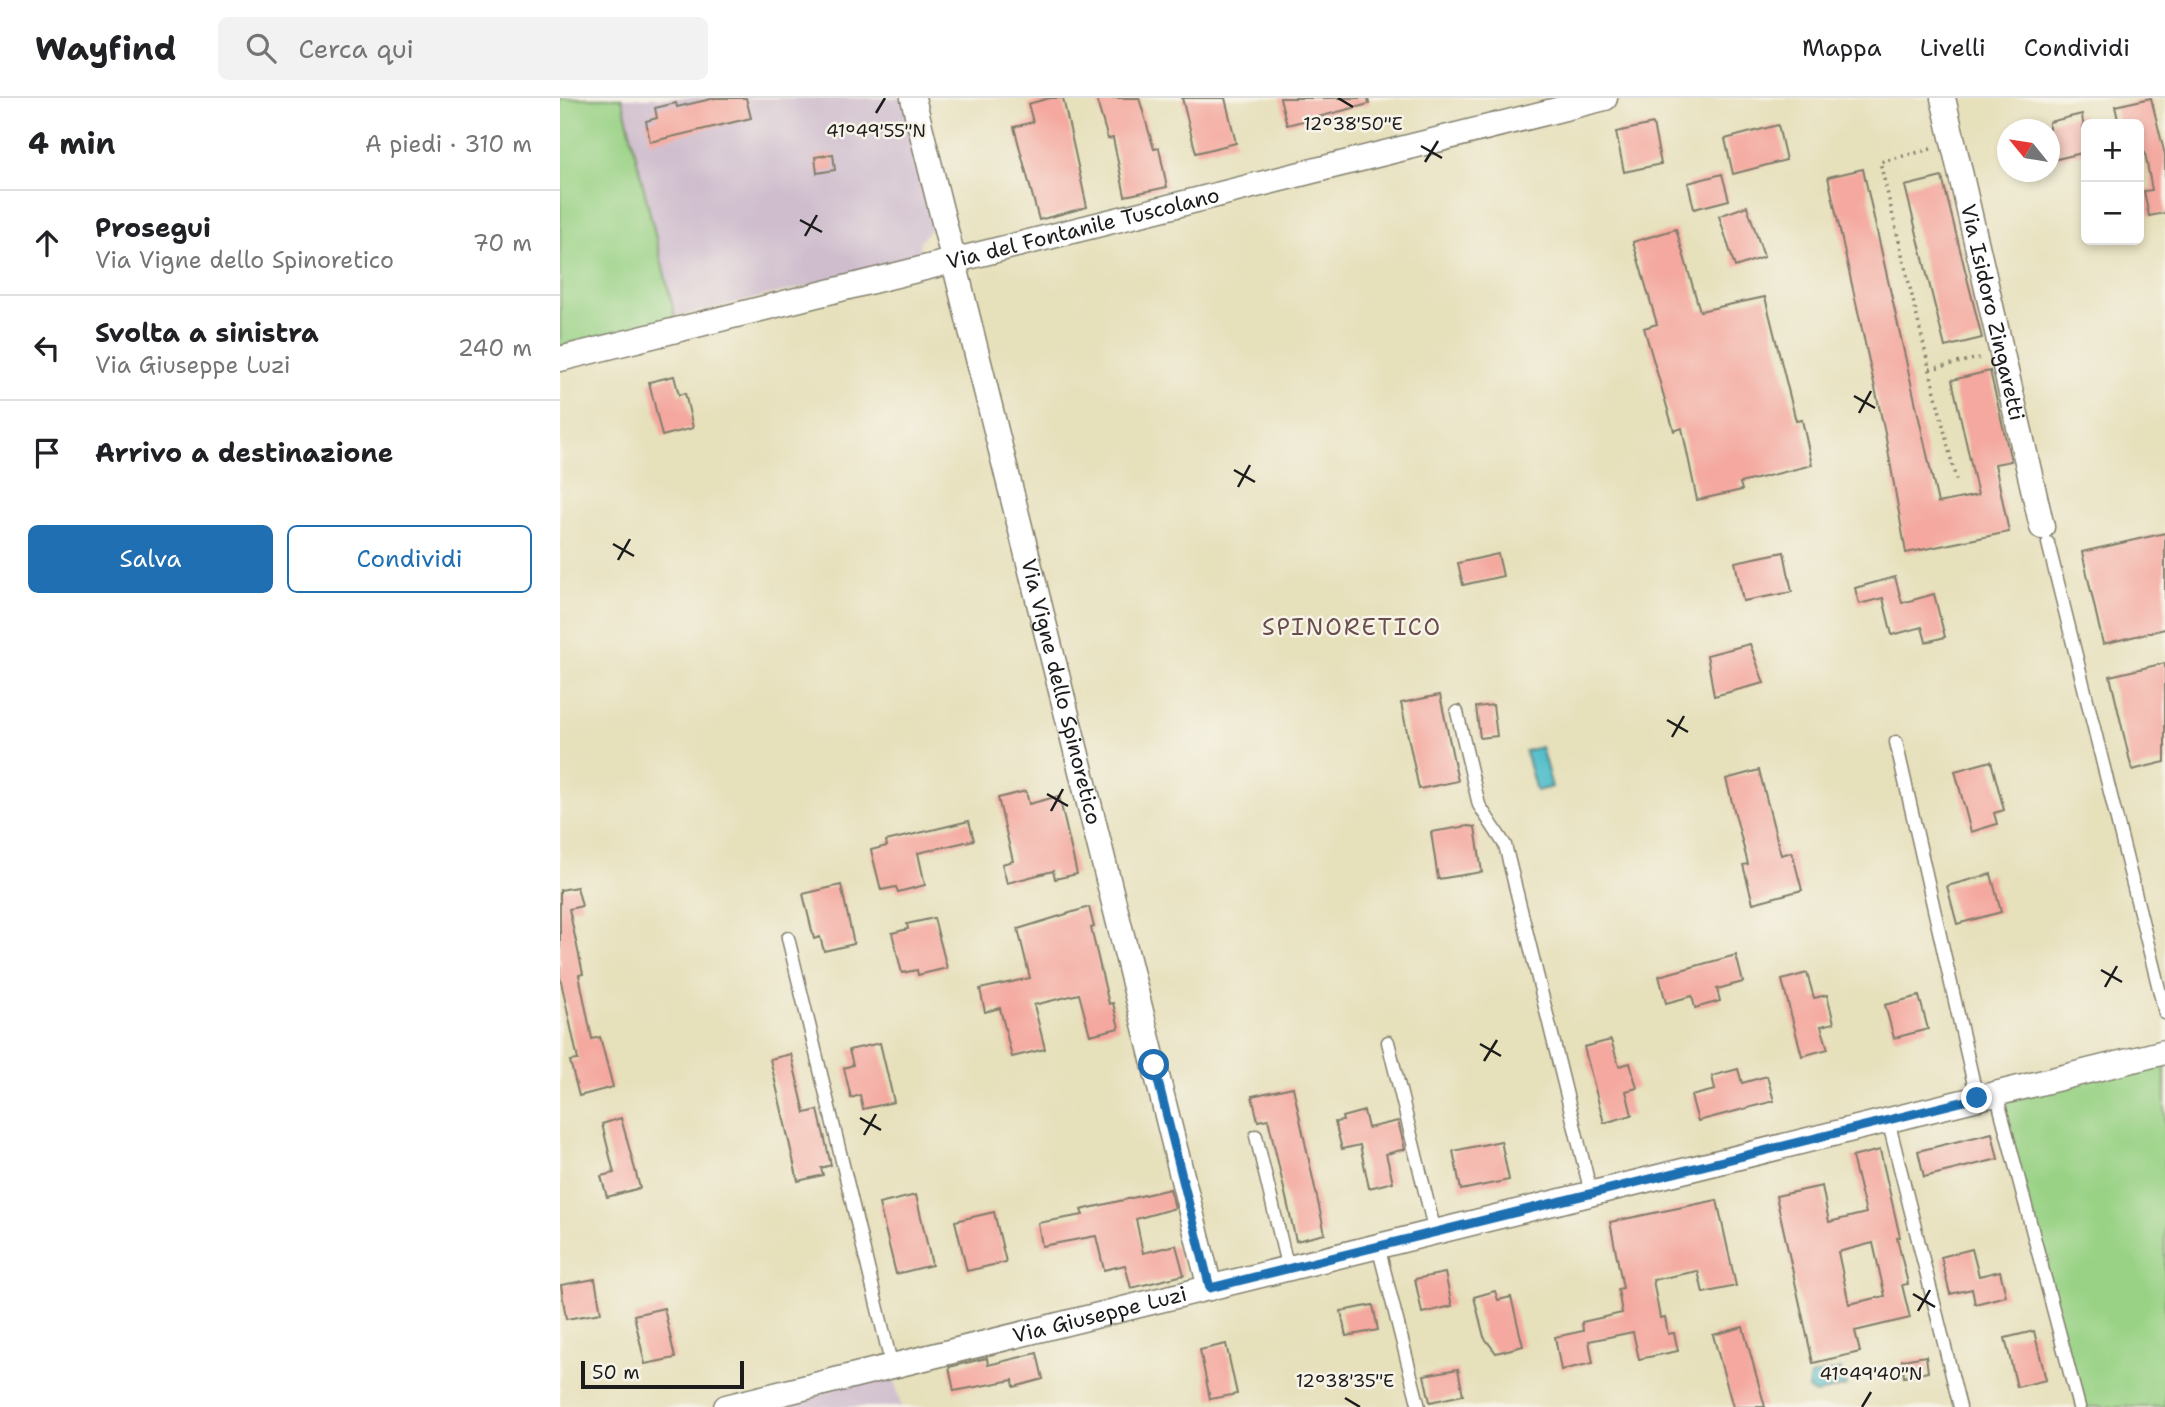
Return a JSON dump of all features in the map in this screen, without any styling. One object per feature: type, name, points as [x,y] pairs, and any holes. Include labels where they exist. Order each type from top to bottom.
[{"type":"street","name":"Via Vigne dello Spinoretico","points":[[913,98],[1210,1288]]},
{"type":"street","name":"Via del Fontanile Tuscolano","points":[[560,359],[1605,98]]},
{"type":"street","name":"Via Isidoro Zingaretti","points":[[1943,98],[2045,535]]},
{"type":"street","name":"Via Giuseppe Luzi","points":[[726,1407],[2165,1052]]},
{"type":"lane","points":[[2045,535],[2165,1013]]},
{"type":"lane","points":[[1457,712],[1479,806],[1505,845],[1591,1193]]},
{"type":"lane","points":[[1896,742],[1986,1096],[2079,1407]]},
{"type":"lane","points":[[788,937],[892,1367]]},
{"type":"lane","points":[[1388,1042],[1435,1232]]},
{"type":"lane","points":[[1888,1120],[1960,1407]]},
{"type":"lane","points":[[1256,1136],[1288,1269]]},
{"type":"lane","points":[[1378,1246],[1419,1407]]},
{"type":"path","points":[[1954,144],[1880,162],[1957,484]]},
{"type":"path","points":[[1930,369],[2002,353]]},
{"type":"shaded area","points":[[622,98],[903,98],[935,224],[920,241],[918,261],[675,317]]},
{"type":"shaded area","points":[[892,1367],[901,1407],[726,1407]]},
{"type":"green space","points":[[560,98],[622,98],[675,317],[560,346]]},
{"type":"green space","points":[[2165,1052],[2165,1407],[2079,1407],[1996,1093]]},
{"type":"water","points":[[1541,747],[1552,787],[1536,791],[1525,751]]},
{"type":"water","points":[[1841,1369],[1846,1386],[1815,1394],[1808,1389],[1810,1376]]},
{"type":"building","points":[[715,98],[746,98],[751,118],[650,142],[646,121],[657,118],[655,108],[676,103],[677,107]]},
{"type":"building","points":[[1050,98],[1063,98],[1087,207],[1039,220],[1014,127],[1033,122],[1028,104]]},
{"type":"building","points":[[1096,98],[1139,98],[1154,149],[1159,148],[1167,187],[1125,196],[1113,138],[1108,139]]},
{"type":"building","points":[[1182,98],[1225,98],[1236,143],[1196,153]]},
{"type":"building","points":[[1280,98],[1368,98],[1369,104],[1287,125]]},
{"type":"building","points":[[2151,98],[2165,155],[2165,213],[2149,216],[2144,191],[2152,190],[2144,153],[2144,119],[2118,119],[2115,106]]},
{"type":"building","points":[[2082,114],[2081,153],[2060,158],[2060,119]]},
{"type":"building","points":[[1653,124],[1661,164],[1624,172],[1616,132]]},
{"type":"building","points":[[1778,125],[1786,160],[1733,174],[1725,139]]},
{"type":"building","points":[[833,154],[835,170],[817,173],[815,157]]},
{"type":"building","points":[[1863,169],[1938,503],[1978,495],[1952,380],[1990,371],[2011,461],[1995,464],[2009,532],[1906,553],[1885,433],[1828,177]]},
{"type":"building","points":[[1722,174],[1729,200],[1694,209],[1688,183]]},
{"type":"building","points":[[1942,177],[1982,338],[1945,347],[1905,186]]},
{"type":"building","points":[[1747,206],[1764,257],[1735,267],[1719,216]]},
{"type":"building","points":[[1676,229],[1700,311],[1765,297],[1796,421],[1802,420],[1812,465],[1740,483],[1742,490],[1697,500],[1682,428],[1674,431],[1644,328],[1657,324],[1633,242]]},
{"type":"building","points":[[674,376],[679,395],[685,393],[693,428],[662,436],[649,382]]},
{"type":"building","points":[[2165,533],[2165,629],[2103,644],[2082,552]]},
{"type":"building","points":[[1784,552],[1792,592],[1743,601],[1735,562]]},
{"type":"building","points":[[1498,554],[1503,576],[1463,585],[1458,563]]},
{"type":"building","points":[[1895,577],[1902,603],[1934,594],[1945,637],[1926,642],[1922,627],[1892,635],[1883,598],[1859,604],[1855,588]]},
{"type":"building","points":[[1750,644],[1764,683],[1714,696],[1707,655]]},
{"type":"building","points":[[2165,663],[2165,762],[2132,770],[2110,676]]},
{"type":"building","points":[[1440,695],[1458,781],[1419,789],[1401,703]]},
{"type":"building","points":[[1493,705],[1497,736],[1480,738],[1476,707]]},
{"type":"building","points":[[1991,761],[2004,810],[1994,813],[1997,824],[1971,832],[1955,771]]},
{"type":"building","points":[[1759,770],[1781,855],[1792,852],[1802,890],[1753,903],[1743,865],[1748,864],[1726,779]]},
{"type":"building","points":[[1026,791],[1029,804],[1059,796],[1077,874],[1055,879],[1053,871],[1007,883],[1002,864],[1013,861],[998,798]]},
{"type":"building","points":[[969,821],[974,840],[918,853],[925,885],[898,892],[896,887],[881,890],[871,850],[887,846],[886,841]]},
{"type":"building","points":[[1475,827],[1482,872],[1438,879],[1431,832]]},
{"type":"building","points":[[1991,874],[2001,912],[1957,924],[1947,886]]},
{"type":"building","points":[[841,885],[854,944],[824,951],[820,937],[814,939],[803,894]]},
{"type":"building","points":[[577,887],[582,906],[569,909],[583,974],[579,975],[592,1039],[600,1037],[613,1087],[579,1096],[570,1061],[578,1060],[560,977],[560,890]]},
{"type":"building","points":[[1089,907],[1094,927],[1091,928],[1109,1004],[1113,1003],[1119,1028],[1090,1035],[1079,994],[1034,1005],[1045,1049],[1012,1057],[1000,1008],[985,1012],[980,989],[1030,978],[1018,929]]},
{"type":"building","points":[[934,918],[947,968],[918,975],[917,970],[902,973],[892,933],[908,929],[907,924]]},
{"type":"building","points":[[1736,955],[1743,982],[1717,989],[1720,1001],[1695,1008],[1692,996],[1666,1003],[1659,976]]},
{"type":"building","points":[[1807,973],[1814,998],[1827,995],[1834,1023],[1821,1026],[1828,1049],[1802,1056],[1782,980]]},
{"type":"building","points":[[1919,996],[1928,1029],[1894,1038],[1885,1005]]},
{"type":"building","points":[[1611,1040],[1619,1066],[1630,1063],[1637,1088],[1626,1091],[1632,1115],[1604,1123],[1584,1047]]},
{"type":"building","points":[[880,1043],[894,1102],[863,1109],[860,1095],[851,1098],[844,1068],[853,1065],[849,1050]]},
{"type":"building","points":[[791,1054],[805,1113],[818,1110],[831,1165],[821,1168],[823,1175],[798,1181],[770,1059]]},
{"type":"building","points":[[1738,1069],[1742,1083],[1767,1076],[1774,1101],[1698,1121],[1691,1096],[1715,1090],[1712,1076]]},
{"type":"building","points":[[1293,1087],[1325,1234],[1296,1241],[1268,1119],[1258,1121],[1252,1096]]},
{"type":"building","points":[[1364,1111],[1368,1128],[1398,1121],[1405,1149],[1386,1154],[1393,1182],[1369,1188],[1360,1145],[1342,1149],[1335,1122],[1343,1121],[1342,1117]]},
{"type":"building","points":[[621,1118],[640,1188],[607,1197],[601,1176],[614,1173],[602,1124]]},
{"type":"building","points":[[1992,1133],[1998,1159],[1924,1177],[1918,1151]]},
{"type":"building","points":[[1501,1141],[1509,1180],[1461,1190],[1453,1151]]},
{"type":"building","points":[[1880,1150],[1900,1237],[1897,1238],[1908,1284],[1902,1285],[1910,1318],[1855,1331],[1860,1352],[1813,1363],[1776,1196],[1822,1186],[1829,1222],[1866,1213],[1852,1157]],"holes":[[[1873,1243],[1885,1296],[1849,1304],[1838,1252]]]},
{"type":"building","points":[[1170,1189],[1175,1208],[1136,1219],[1143,1253],[1176,1245],[1184,1275],[1131,1288],[1125,1265],[1104,1270],[1096,1236],[1042,1246],[1038,1223],[1083,1215],[1081,1210]]},
{"type":"building","points":[[916,1195],[932,1265],[896,1274],[879,1204]]},
{"type":"building","points":[[1717,1200],[1736,1286],[1703,1293],[1698,1271],[1653,1280],[1660,1318],[1665,1317],[1668,1334],[1674,1333],[1678,1351],[1639,1359],[1633,1332],[1589,1341],[1593,1363],[1561,1370],[1555,1337],[1583,1331],[1582,1322],[1622,1313],[1618,1289],[1623,1288],[1610,1222]]},
{"type":"building","points":[[994,1212],[1006,1262],[967,1271],[955,1221]]},
{"type":"building","points":[[1972,1249],[1979,1276],[2000,1271],[2006,1296],[1975,1304],[1972,1289],[1950,1294],[1941,1257]]},
{"type":"building","points":[[1445,1273],[1452,1306],[1422,1313],[1415,1279]]},
{"type":"building","points":[[595,1279],[601,1313],[566,1319],[561,1285]]},
{"type":"building","points":[[1495,1291],[1498,1300],[1511,1297],[1523,1346],[1496,1353],[1484,1337],[1474,1297]]},
{"type":"building","points":[[1373,1305],[1378,1330],[1346,1336],[1341,1311]]},
{"type":"building","points":[[664,1308],[675,1358],[645,1364],[634,1315]]},
{"type":"building","points":[[1743,1327],[1765,1407],[1733,1407],[1713,1335]]},
{"type":"building","points":[[2034,1331],[2046,1380],[2017,1387],[2005,1338]]},
{"type":"building","points":[[1226,1344],[1237,1394],[1210,1399],[1200,1350]]},
{"type":"building","points":[[1037,1353],[1043,1379],[1014,1387],[1013,1380],[954,1391],[949,1367],[987,1358],[988,1365]]},
{"type":"building","points":[[1926,1356],[1928,1372],[1904,1377],[1902,1360]]},
{"type":"building","points":[[1458,1369],[1463,1395],[1430,1402],[1424,1375]]},
{"type":"district","name":"SPINORETICO","points":[[1352,627]]},
{"type":"route","points":[[1154,1065],[1210,1288],[1977,1098]]}]
